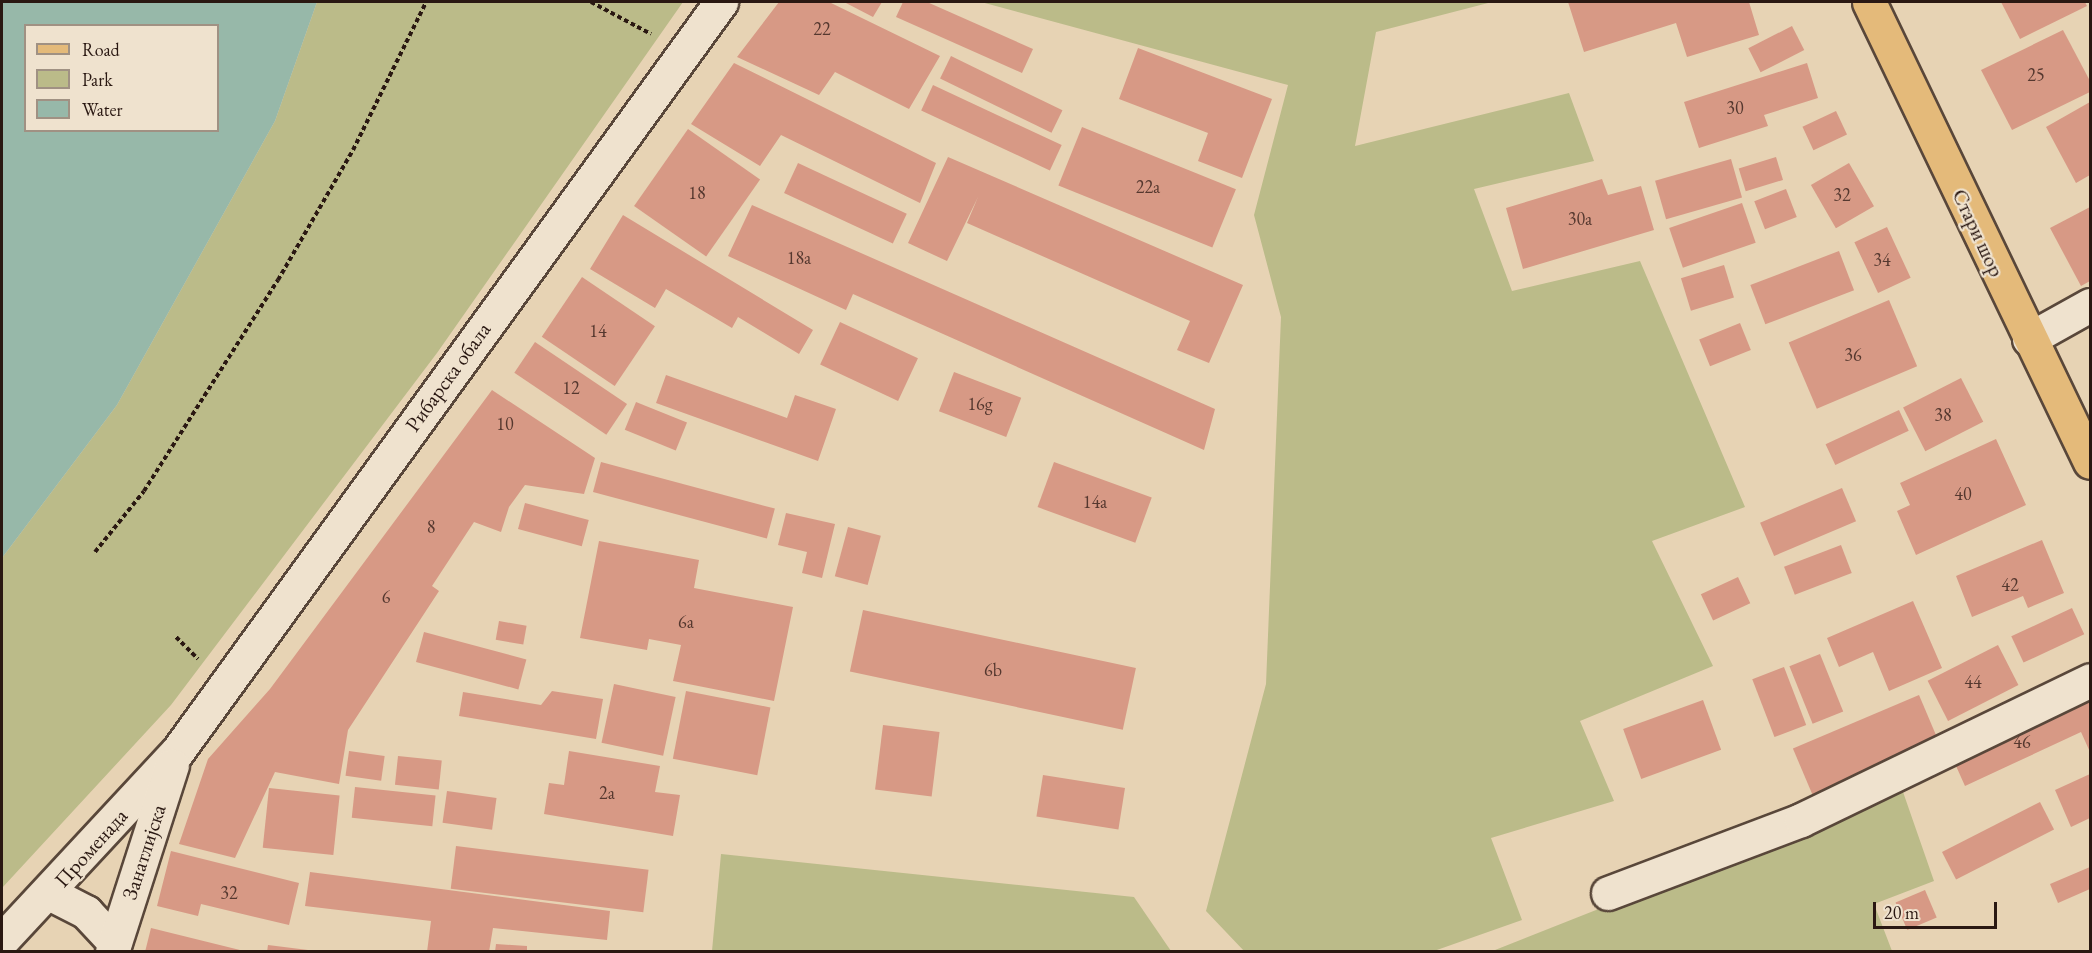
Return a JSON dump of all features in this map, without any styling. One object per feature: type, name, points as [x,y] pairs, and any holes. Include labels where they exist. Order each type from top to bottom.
[{"type":"main road","name":"Стари шор","points":[[1869,2],[2029,339],[2091,462]]},
{"type":"street","name":"Рибарска обала","points":[[177,752],[721,2]]},
{"type":"street","points":[[2029,339],[2091,305]]},
{"type":"street","points":[[1608,893],[1801,820],[2091,680]]},
{"type":"street","name":"Променада","points":[[2,940],[50,893],[177,752]]},
{"type":"street","name":"Занатлијска","points":[[113,947],[177,752]]},
{"type":"street","points":[[50,893],[92,916],[113,947]]},
{"type":"path","points":[[95,552],[144,490],[278,280],[353,150],[426,2]]},
{"type":"path","points":[[591,2],[682,54]]},
{"type":"green space","points":[[317,2],[683,2],[437,353],[171,705],[2,888],[2,558],[117,405],[275,121]]},
{"type":"green space","points":[[981,2],[1492,2],[1376,32],[1355,146],[1569,93],[1594,161],[1474,189],[1512,291],[1640,261],[1745,507],[1652,541],[1713,666],[1580,721],[1614,801],[1491,838],[1522,920],[1434,951],[1245,952],[1206,911],[1266,684],[1281,317],[1254,215],[1288,85]]},
{"type":"green space","points":[[1902,789],[1934,881],[1874,904],[1892,951],[1490,952]]},
{"type":"green space","points":[[721,854],[1134,897],[1171,951],[712,951]]},
{"type":"water","points":[[2,2],[317,2],[275,121],[117,405],[2,558]]},
{"type":"building","points":[[779,2],[829,2],[940,56],[909,109],[835,72],[819,95],[737,57]]},
{"type":"building","points":[[844,2],[882,2],[873,17]]},
{"type":"building","points":[[903,2],[927,2],[1033,49],[1022,73],[896,17]]},
{"type":"building","points":[[1568,2],[1749,2],[1759,35],[1687,57],[1676,23],[1584,52]]},
{"type":"building","points":[[2001,2],[2085,2],[2087,6],[2020,39]]},
{"type":"building","points":[[1792,26],[1804,50],[1761,72],[1748,48]]},
{"type":"building","points":[[2063,30],[2090,81],[2090,92],[2012,130],[1981,70]]},
{"type":"building","points":[[1138,48],[1272,99],[1242,178],[1198,161],[1208,133],[1119,99]]},
{"type":"building","points":[[951,56],[1062,110],[1051,133],[940,78]]},
{"type":"building","points":[[734,63],[936,163],[920,203],[781,135],[760,166],[691,124]]},
{"type":"building","points":[[1807,63],[1818,98],[1764,115],[1768,126],[1699,148],[1684,102]]},
{"type":"building","points":[[933,85],[1062,145],[1050,170],[921,110]]},
{"type":"building","points":[[2090,102],[2090,175],[2076,183],[2046,127]]},
{"type":"building","points":[[1836,111],[1847,135],[1813,150],[1802,127]]},
{"type":"building","points":[[1082,127],[1236,189],[1212,248],[1058,185]]},
{"type":"building","points":[[688,129],[760,179],[706,256],[634,206]]},
{"type":"building","points":[[948,157],[1243,285],[1209,363],[1177,350],[1190,321],[967,223],[978,197],[947,261],[908,243]]},
{"type":"building","points":[[1776,157],[1783,180],[1746,191],[1739,168]]},
{"type":"building","points":[[1731,159],[1742,197],[1666,219],[1655,181]]},
{"type":"building","points":[[798,163],[907,214],[893,244],[784,193]]},
{"type":"building","points":[[1849,163],[1874,206],[1836,228],[1811,185]]},
{"type":"building","points":[[1602,179],[1608,195],[1641,186],[1654,230],[1523,269],[1506,208]]},
{"type":"building","points":[[1786,189],[1797,217],[1765,229],[1754,201]]},
{"type":"building","points":[[1742,203],[1756,243],[1683,268],[1669,228]]},
{"type":"building","points":[[752,205],[1215,409],[1204,450],[853,294],[846,310],[728,256]]},
{"type":"building","points":[[2090,207],[2090,281],[2081,286],[2050,228]]},
{"type":"building","points":[[623,215],[813,330],[799,354],[738,317],[732,328],[666,289],[655,308],[590,269]]},
{"type":"building","points":[[1887,227],[1911,278],[1878,293],[1854,242]]},
{"type":"building","points":[[1839,251],[1854,290],[1765,324],[1750,285]]},
{"type":"building","points":[[1724,265],[1734,298],[1691,311],[1681,278]]},
{"type":"building","points":[[582,277],[655,326],[615,386],[542,337]]},
{"type":"building","points":[[1889,300],[1917,366],[1817,409],[1789,343]]},
{"type":"building","points":[[840,322],[918,358],[898,401],[820,365]]},
{"type":"building","points":[[1740,323],[1751,350],[1710,366],[1699,339]]},
{"type":"building","points":[[535,342],[627,404],[606,435],[514,373]]},
{"type":"building","points":[[954,372],[1021,398],[1006,437],[939,411]]},
{"type":"building","points":[[666,375],[787,418],[795,395],[836,409],[818,461],[656,403]]},
{"type":"building","points":[[1961,378],[1983,422],[1925,451],[1903,408]]},
{"type":"building","points":[[492,390],[595,458],[584,494],[525,485],[509,507],[501,532],[474,522],[432,586],[439,591],[348,730],[339,784],[275,772],[235,858],[179,844],[208,759],[270,689]]},
{"type":"building","points":[[636,402],[687,423],[676,450],[625,430]]},
{"type":"building","points":[[1899,410],[1909,431],[1835,465],[1826,444]]},
{"type":"building","points":[[1996,439],[2026,505],[1916,555],[1897,511],[1910,505],[1900,483]]},
{"type":"building","points":[[601,462],[775,509],[767,539],[593,492]]},
{"type":"building","points":[[1054,462],[1152,498],[1135,543],[1038,507]]},
{"type":"building","points":[[1842,488],[1856,521],[1774,556],[1760,523]]},
{"type":"building","points":[[525,503],[589,520],[582,546],[518,529]]},
{"type":"building","points":[[786,513],[835,524],[822,578],[802,573],[807,552],[778,545]]},
{"type":"building","points":[[848,527],[881,536],[868,585],[835,576]]},
{"type":"building","points":[[2042,540],[2064,593],[2028,608],[2023,596],[1972,617],[1956,576]]},
{"type":"building","points":[[599,541],[699,560],[694,588],[793,607],[774,701],[673,681],[681,645],[649,639],[647,650],[580,638]]},
{"type":"building","points":[[1841,545],[1852,573],[1795,595],[1784,567]]},
{"type":"building","points":[[1738,577],[1750,603],[1713,621],[1701,594]]},
{"type":"building","points":[[1913,601],[1942,668],[1889,691],[1873,652],[1839,667],[1827,638]]},
{"type":"building","points":[[2072,608],[2084,634],[2024,663],[2011,636]]},
{"type":"building","points":[[863,610],[1136,668],[1123,730],[850,672]]},
{"type":"building","points":[[499,621],[527,626],[523,645],[496,640]]},
{"type":"building","points":[[424,632],[526,659],[518,689],[416,662]]},
{"type":"building","points":[[1998,645],[2018,685],[1948,721],[1928,681]]},
{"type":"building","points":[[1820,654],[1843,711],[1813,724],[1789,666]]},
{"type":"building","points":[[1784,667],[1806,725],[1774,737],[1752,679]]},
{"type":"building","points":[[614,684],[676,697],[663,756],[602,743]]},
{"type":"building","points":[[552,691],[603,699],[596,739],[459,716],[463,692],[541,705]]},
{"type":"building","points":[[686,691],[770,707],[757,775],[673,759]]},
{"type":"building","points":[[2090,691],[2090,752],[2081,732],[1965,786],[1952,757]]},
{"type":"building","points":[[1919,695],[1939,742],[1813,795],[1793,749]]},
{"type":"building","points":[[1703,700],[1721,750],[1641,779],[1623,729]]},
{"type":"building","points":[[883,725],[940,732],[932,796],[875,790]]},
{"type":"building","points":[[349,751],[385,756],[381,781],[346,776]]},
{"type":"building","points":[[569,751],[660,766],[655,792],[680,795],[673,836],[544,814],[549,783],[564,785]]},
{"type":"building","points":[[398,756],[442,761],[439,789],[395,785]]},
{"type":"building","points":[[2090,774],[2090,818],[2071,827],[2055,790]]},
{"type":"building","points":[[1043,775],[1125,788],[1118,829],[1036,816]]},
{"type":"building","points":[[355,787],[436,795],[432,826],[352,818]]},
{"type":"building","points":[[269,788],[340,795],[333,855],[263,848]]},
{"type":"building","points":[[447,791],[497,798],[492,830],[443,823]]},
{"type":"building","points":[[2040,802],[2054,830],[1956,880],[1942,852]]},
{"type":"building","points":[[456,846],[649,870],[643,912],[451,889]]},
{"type":"building","points":[[171,851],[299,883],[289,925],[201,904],[198,916],[157,906]]},
{"type":"building","points":[[2090,867],[2090,889],[2058,903],[2050,884]]},
{"type":"building","points":[[310,872],[610,911],[607,940],[493,928],[489,952],[427,952],[431,921],[305,906]]},
{"type":"building","points":[[1925,890],[1937,918],[1907,930],[1896,903]]},
{"type":"building","points":[[151,928],[244,951],[145,952]]},
{"type":"building","points":[[496,944],[527,946],[527,952],[495,952]]},
{"type":"building","points":[[268,945],[308,950],[308,952],[267,952]]}]
